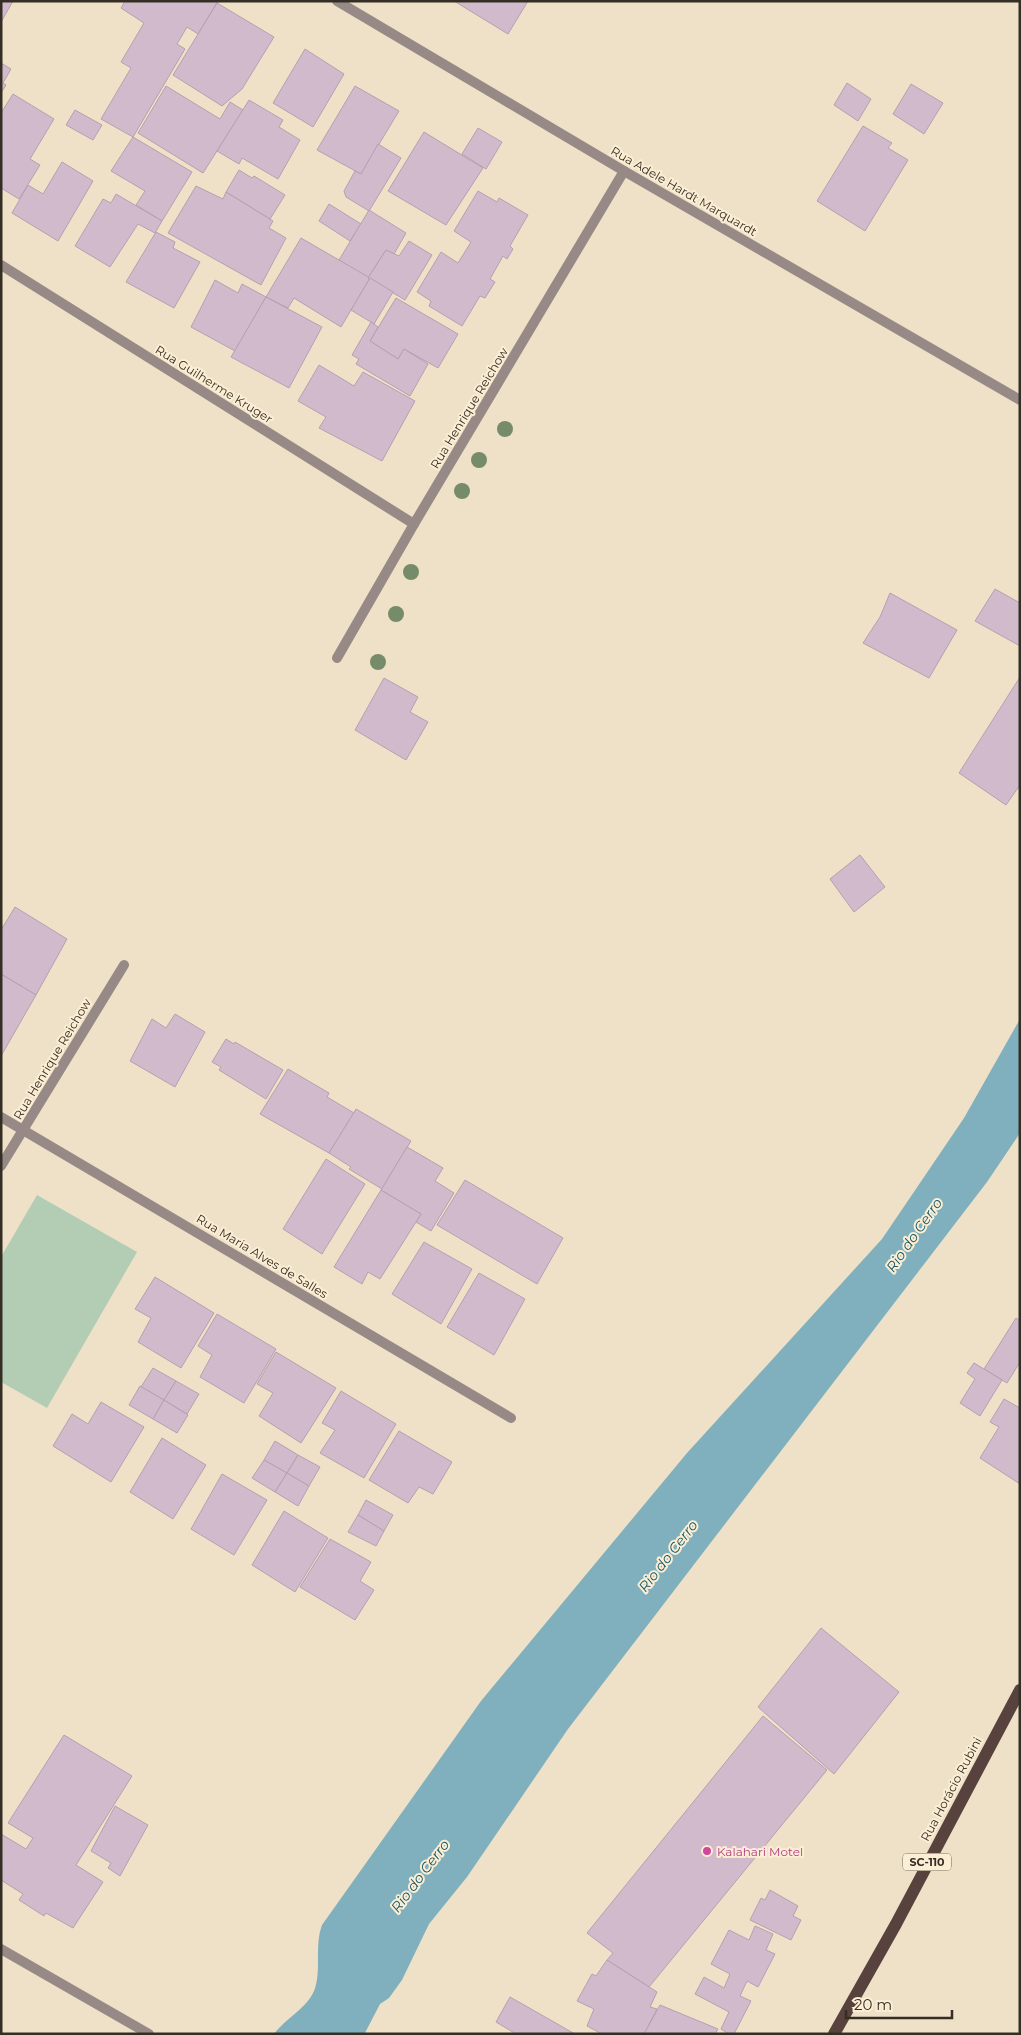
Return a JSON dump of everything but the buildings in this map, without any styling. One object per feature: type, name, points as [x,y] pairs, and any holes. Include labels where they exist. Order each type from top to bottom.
[{"type":"main road","name":"Rua Horácio Rubini","points":[[834,2034],[896,1924],[1020,1690]]},
{"type":"street","name":"Rua Adele Hardt Marquardt","points":[[337,1],[624,171],[1020,400]]},
{"type":"street","name":"Rua Henrique Reichow","points":[[337,658],[414,524],[624,171]]},
{"type":"street","name":"Rua Guilherme Kruger","points":[[1,265],[414,524]]},
{"type":"street","name":"Rua Henrique Reichow","points":[[1,1166],[124,965]]},
{"type":"street","name":"Rua Maria Alves de Salles","points":[[1,1117],[511,1418]]},
{"type":"street","points":[[1,1948],[149,2034]]},
{"type":"green space","points":[[37,1195],[137,1252],[47,1408],[1,1382],[1,1257]]},
{"type":"water","name":"Rio do Cerro","points":[[1020,1019],[1020,1133],[987,1182],[568,1729],[467,1877],[429,1924],[402,1980],[389,1998],[380,2004],[365,2033],[274,2034],[306,2003],[314,1991],[318,1975],[318,1942],[322,1925],[481,1701],[687,1453],[882,1239],[964,1118]]},
{"type":"place","name":"Kalahari Motel","points":[[707,1851]]}]
